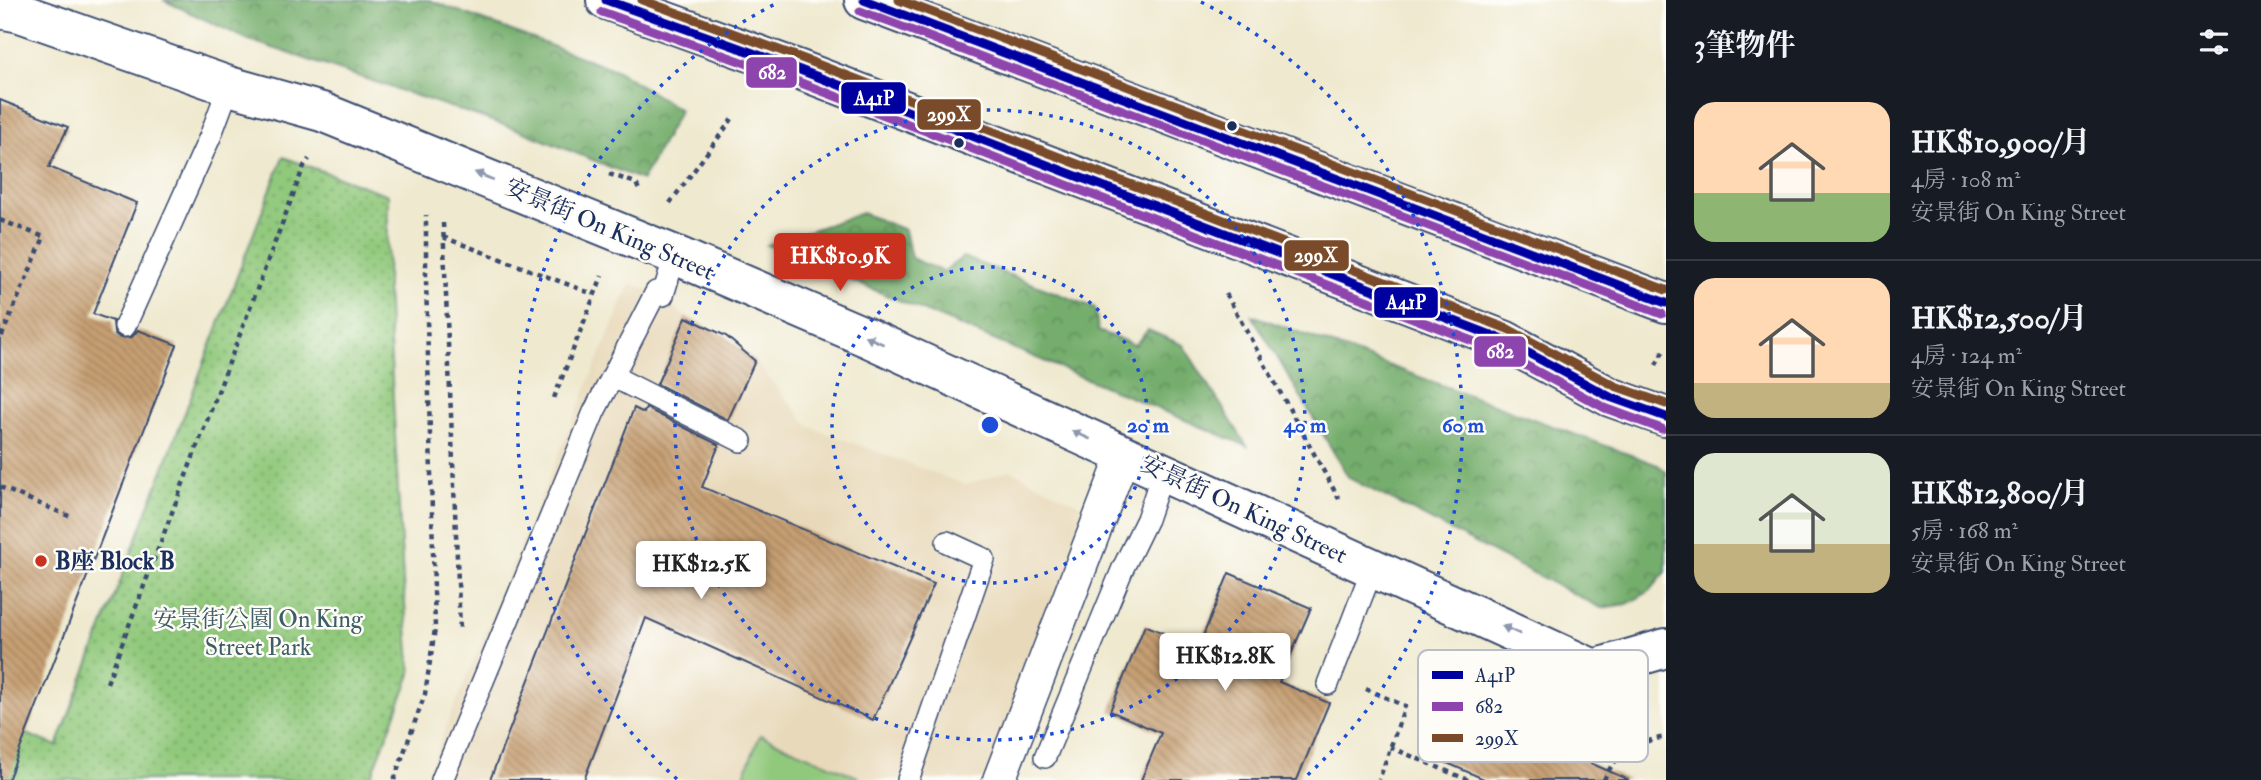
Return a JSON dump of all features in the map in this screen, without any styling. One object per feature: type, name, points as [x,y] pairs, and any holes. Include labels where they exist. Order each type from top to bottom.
[{"type":"main road","points":[[606,0],[789,66],[1504,340],[1610,397],[1666,417]]},
{"type":"main road","points":[[864,0],[1666,303]]},
{"type":"main road","name":"安景街 On King Street","points":[[0,9],[20,13],[229,86],[322,112],[675,255],[866,337],[1555,650]]},
{"type":"main road","name":"安景街 On King Street","points":[[1648,653],[1666,648]]},
{"type":"street","points":[[999,780],[1124,454]]},
{"type":"lane","points":[[125,326],[210,137],[229,86]]},
{"type":"lane","points":[[442,780],[594,412],[656,292],[663,295],[675,255]]},
{"type":"lane","points":[[614,377],[741,440]]},
{"type":"lane","points":[[1045,757],[1123,568],[1147,519],[1163,472]]},
{"type":"lane","points":[[908,780],[984,559],[947,542]]},
{"type":"lane","points":[[1329,679],[1373,567]]},
{"type":"path","points":[[668,207],[732,119]]},
{"type":"path","points":[[107,683],[304,166],[309,159]]},
{"type":"path","points":[[394,780],[425,694],[435,629],[426,215]]},
{"type":"path","points":[[0,220],[44,237],[0,340]]},
{"type":"path","points":[[443,223],[460,635]]},
{"type":"path","points":[[443,237],[593,294]]},
{"type":"path","points":[[1226,294],[1339,499]]},
{"type":"path","points":[[0,487],[71,517]]},
{"type":"path","points":[[1329,679],[1405,706],[1378,780]]},
{"type":"path","points":[[1648,740],[1666,737]]},
{"type":"path","points":[[1390,747],[1418,759]]},
{"type":"path","points":[[1425,762],[1468,780]]},
{"type":"path","points":[[1604,780],[1615,762]]},
{"type":"shaded area","points":[[630,283],[656,292],[686,317],[726,336],[755,361],[810,427],[966,485],[1010,470],[1094,512],[987,780],[424,780]]},
{"type":"green space","points":[[163,0],[429,0],[616,70],[680,110],[642,180],[519,130],[249,40]]},
{"type":"green space","name":"安景街公園 On King Street Park","points":[[283,157],[388,195],[387,288],[403,581],[411,674],[370,780],[0,780],[0,724],[57,746]]},
{"type":"green space","points":[[862,213],[905,230],[911,258],[943,272],[963,257],[1095,308],[1098,331],[1135,345],[1148,330],[1183,345],[1247,446],[767,245]]},
{"type":"green space","points":[[1252,315],[1658,465],[1666,472],[1666,572],[1650,591],[1627,604],[1601,608],[1349,478]]},
{"type":"green space","points":[[760,735],[858,777],[857,780],[742,780]]},
{"type":"building","points":[[0,100],[68,127],[49,167],[137,203],[93,314],[113,321],[114,333],[120,338],[132,337],[138,330],[177,345],[8,780],[0,780]]},
{"type":"building","points":[[686,317],[726,336],[755,361],[728,420],[657,384]]},
{"type":"building","points":[[634,408],[644,413],[646,408],[719,445],[702,487],[934,584],[873,720],[646,618],[584,780],[490,780]]},
{"type":"building","points":[[1229,573],[1311,608],[1279,682],[1329,703],[1297,780],[1141,780],[1161,733],[1110,711],[1145,625],[1198,648]]},
{"type":"building","points":[[1445,762],[1588,762],[1629,780],[1486,780]]},
{"type":"transit line","name":"A41P","points":[[606,0],[800,70],[1504,340],[1610,397],[1666,417]]},
{"type":"transit line","name":"299X","points":[[642,0],[804,59],[1508,329],[1615,386],[1666,404]]},
{"type":"transit line","name":"A41P","points":[[864,0],[1666,303]]},
{"type":"transit line","name":"299X","points":[[899,0],[1666,290]]},
{"type":"transit line","name":"682","points":[[860,11],[1662,314]]},
{"type":"transit line","name":"682","points":[[602,12],[796,81],[1499,351],[1605,408],[1662,429]]},
{"type":"place","name":"B座 Block B","points":[[41,561]]}]
